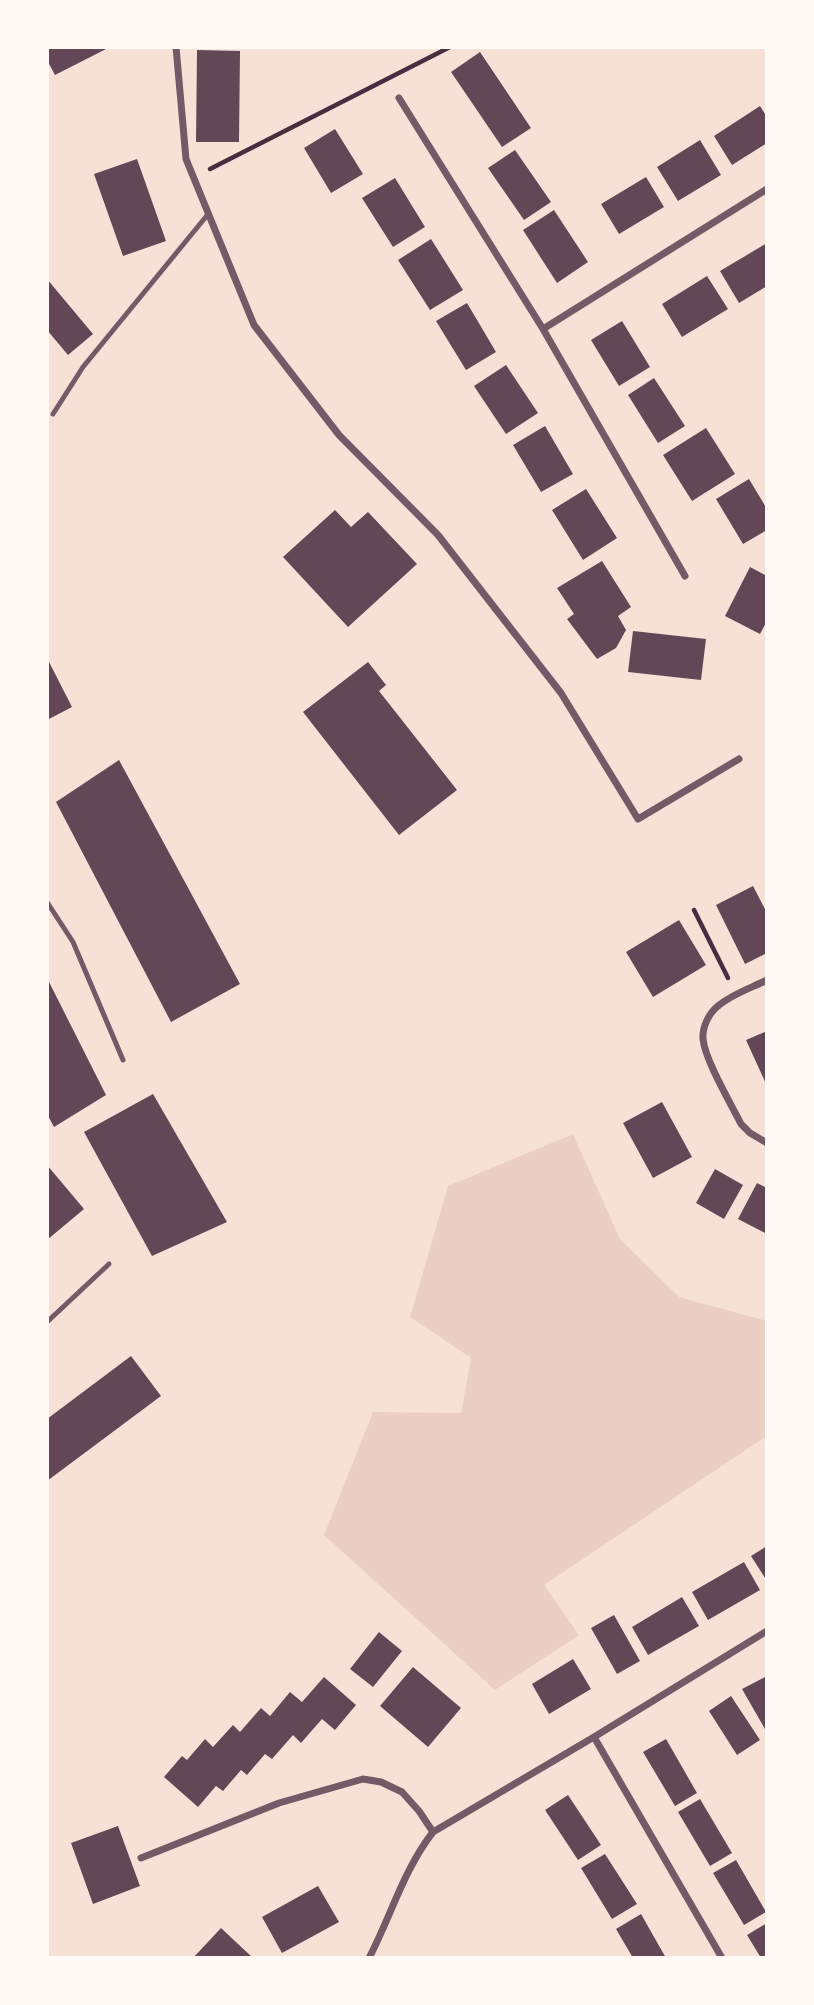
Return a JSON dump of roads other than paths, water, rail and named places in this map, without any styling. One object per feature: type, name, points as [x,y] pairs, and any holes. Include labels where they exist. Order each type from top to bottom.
[{"type":"street","points":[[176,47],[186,159],[254,325],[339,435],[438,535],[561,693],[638,819],[739,759]]},
{"type":"street","points":[[399,98],[543,329],[685,576]]},
{"type":"street","points":[[543,329],[767,189]]},
{"type":"street","points":[[767,980],[717,1006],[707,1018],[702,1036],[705,1051],[741,1124],[767,1143]]},
{"type":"street","points":[[369,1958],[403,1882],[433,1832],[767,1631]]},
{"type":"street","points":[[594,1737],[722,1958]]},
{"type":"street","points":[[141,1858],[279,1803],[363,1779],[381,1782],[402,1792],[433,1832]]},
{"type":"lane","points":[[52,414],[83,367],[209,213]]},
{"type":"lane","points":[[47,902],[73,942],[124,1060]]},
{"type":"lane","points":[[47,1322],[109,1264]]}]
